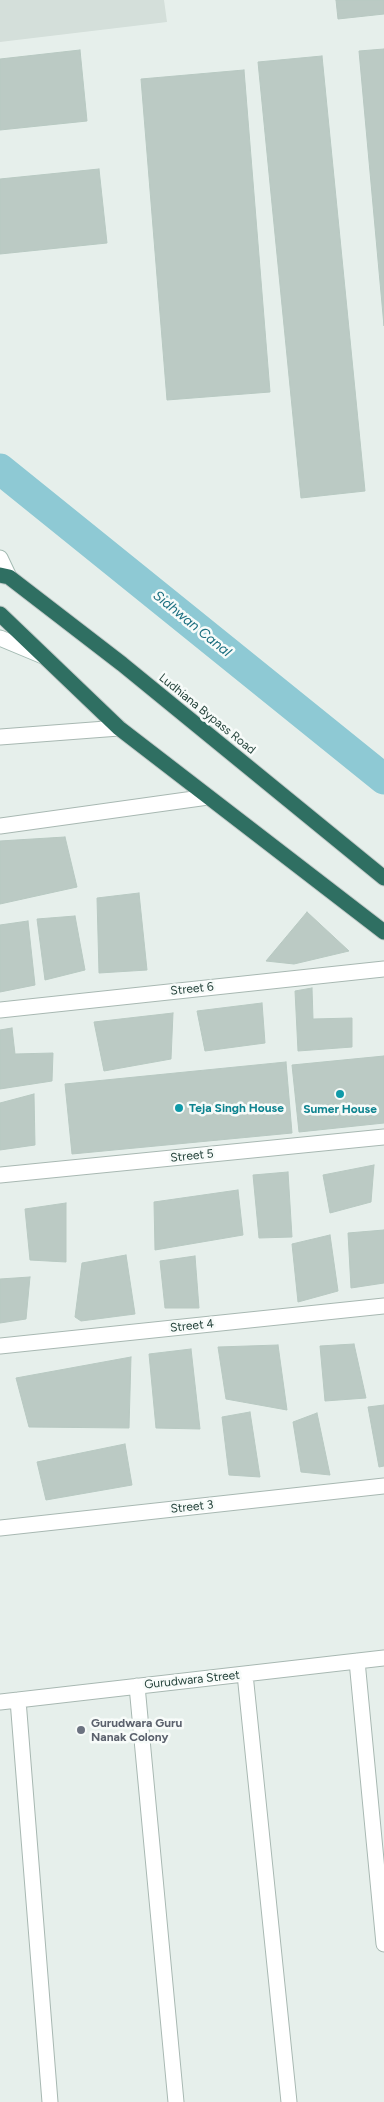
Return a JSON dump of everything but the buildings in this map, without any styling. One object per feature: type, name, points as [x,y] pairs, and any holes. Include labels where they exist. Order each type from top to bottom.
[{"type":"highway","name":"Ludhiana Bypass Road","points":[[5,576],[122,664],[384,878]]},
{"type":"highway","points":[[0,614],[119,728],[384,932]]},
{"type":"street","points":[[0,558],[5,576]]},
{"type":"street","points":[[0,638],[44,656]]},
{"type":"street","points":[[0,737],[119,728]]},
{"type":"street","points":[[0,826],[208,797]]},
{"type":"street","name":"Street 6","points":[[0,1010],[384,969]]},
{"type":"street","name":"Street 5","points":[[0,1175],[384,1137]]},
{"type":"street","name":"Street 4","points":[[0,1346],[384,1306]]},
{"type":"street","name":"Street 3","points":[[0,1528],[384,1486]]},
{"type":"street","name":"Gurudwara Street","points":[[0,1702],[384,1658]]},
{"type":"street","points":[[357,1661],[384,1944]]},
{"type":"street","points":[[245,1674],[289,2102]]},
{"type":"street","points":[[137,1686],[176,2102]]},
{"type":"street","points":[[18,1700],[50,2102]]},
{"type":"shaded area","points":[[0,0],[164,0],[167,22],[0,42]]},
{"type":"waterway","name":"Sidhwan Canal","points":[[0,469],[384,779]]},
{"type":"place","name":"Sumer House","points":[[340,1094]]},
{"type":"place","name":"Teja Singh House","points":[[179,1108]]},
{"type":"place","name":"Gurudwara Guru Nanak Colony","points":[[81,1730]]}]
